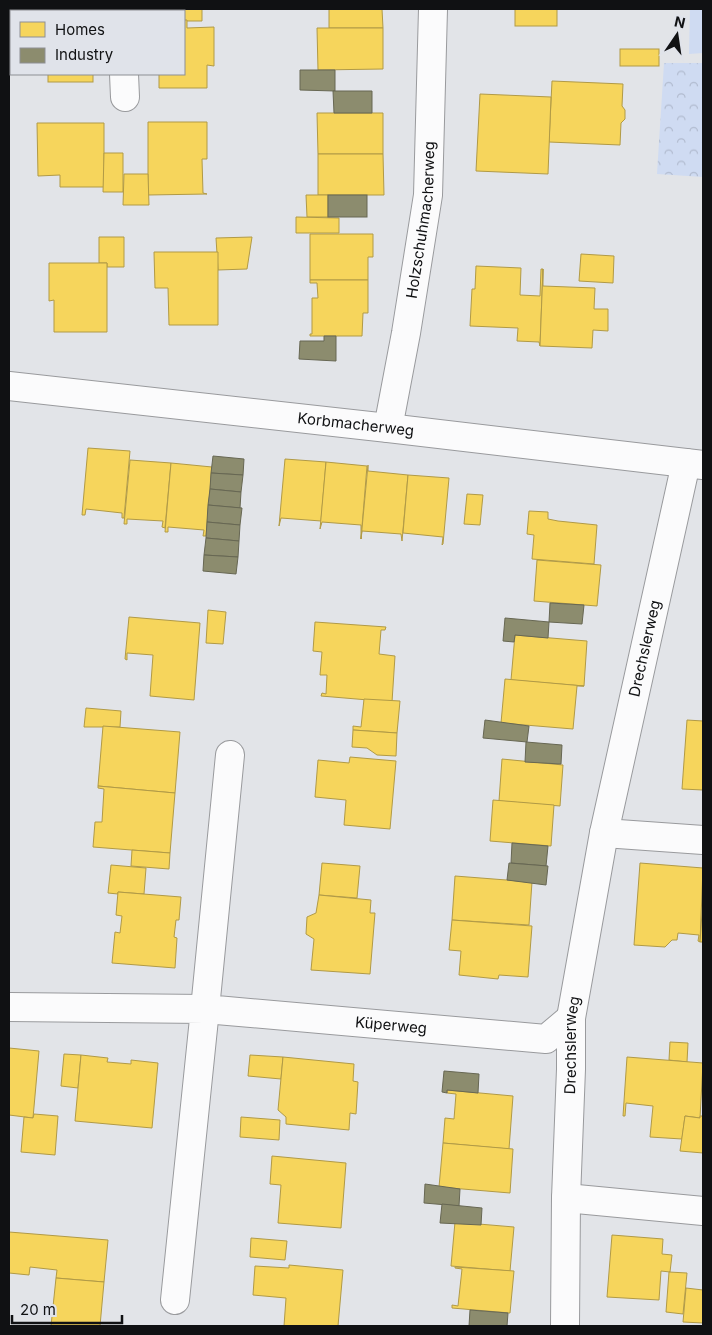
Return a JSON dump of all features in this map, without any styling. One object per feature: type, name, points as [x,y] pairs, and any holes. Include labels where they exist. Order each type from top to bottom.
[{"type":"street","name":"Holzschuhmacherweg","points":[[388,428],[406,333],[428,196],[433,9]]},
{"type":"street","name":"Korbmacherweg","points":[[9,386],[695,464]]},
{"type":"street","name":"Drechslerweg","points":[[565,1326],[571,1018],[604,833],[695,464]]},
{"type":"street","points":[[175,1300],[230,755]]},
{"type":"street","points":[[604,833],[703,840]]},
{"type":"street","name":"Küperweg","points":[[9,1008],[204,1009],[546,1039],[571,1018]]},
{"type":"street","points":[[566,1198],[703,1210]]},
{"type":"green space","points":[[690,9],[703,9],[703,53],[689,54]]},
{"type":"green space","points":[[664,63],[703,63],[703,177],[657,174]]},
{"type":"building: Homes","points":[[19,9],[86,9],[86,10]]},
{"type":"building: Homes","points":[[202,9],[202,21],[185,20],[185,10],[164,10]]},
{"type":"building: Homes","points":[[329,9],[382,9],[383,28],[329,28]]},
{"type":"building: Homes","points":[[515,9],[557,9],[557,26],[515,26]]},
{"type":"building: Homes","points":[[185,20],[187,20],[187,28],[214,27],[214,66],[207,65],[207,88],[159,88],[159,75],[185,75]]},
{"type":"building: Homes","points":[[317,28],[383,28],[383,69],[318,70]]},
{"type":"building: Homes","points":[[620,49],[659,49],[659,66],[620,66]]},
{"type":"building: Homes","points":[[48,75],[93,75],[93,82],[48,82]]},
{"type":"building: Homes","points":[[552,81],[623,84],[622,106],[625,110],[625,119],[621,123],[620,145],[549,142]]},
{"type":"building: Homes","points":[[480,94],[551,97],[548,174],[476,171]]},
{"type":"building: Homes","points":[[317,113],[383,113],[383,154],[318,154]]},
{"type":"building: Homes","points":[[148,122],[207,122],[207,159],[202,159],[203,193],[207,194],[148,195]]},
{"type":"building: Homes","points":[[37,123],[104,123],[104,187],[60,187],[60,175],[38,176]]},
{"type":"building: Homes","points":[[104,153],[123,153],[123,192],[103,192]]},
{"type":"building: Homes","points":[[318,154],[383,154],[384,195],[318,195]]},
{"type":"building: Homes","points":[[124,174],[148,174],[149,205],[123,205]]},
{"type":"building: Homes","points":[[306,195],[328,195],[328,217],[307,217]]},
{"type":"building: Homes","points":[[296,217],[339,218],[339,233],[296,233]]},
{"type":"building: Homes","points":[[310,234],[373,234],[373,257],[368,257],[368,280],[310,280]]},
{"type":"building: Homes","points":[[99,237],[124,237],[124,267],[107,267],[107,263],[99,263]]},
{"type":"building: Homes","points":[[252,237],[247,269],[218,270],[216,238]]},
{"type":"building: Homes","points":[[154,252],[218,252],[218,325],[169,325],[168,288],[155,288]]},
{"type":"building: Homes","points":[[581,254],[614,256],[613,283],[579,281]]},
{"type":"building: Homes","points":[[49,263],[107,263],[107,332],[54,332],[54,300],[49,301]]},
{"type":"building: Homes","points":[[476,266],[521,268],[520,295],[540,296],[541,269],[543,269],[540,346],[539,342],[517,341],[518,328],[470,326],[472,289],[475,289]]},
{"type":"building: Homes","points":[[543,269],[543,286],[595,288],[594,309],[608,309],[608,331],[593,330],[592,348],[540,346]]},
{"type":"building: Homes","points":[[310,280],[368,280],[368,313],[363,313],[362,336],[310,336],[312,334],[312,298],[318,298],[317,283],[310,283]]},
{"type":"building: Homes","points":[[88,448],[130,451],[124,518],[122,518],[122,513],[86,509],[85,515],[82,515]]},
{"type":"building: Homes","points":[[285,459],[326,462],[321,521],[281,518],[279,526]]},
{"type":"building: Homes","points":[[130,460],[171,463],[165,528],[162,527],[163,521],[127,519],[127,524],[124,524]]},
{"type":"building: Homes","points":[[326,462],[367,466],[361,539],[361,525],[322,522],[320,529]]},
{"type":"building: Homes","points":[[171,463],[212,467],[206,536],[203,536],[204,530],[168,527],[168,532],[165,532]]},
{"type":"building: Homes","points":[[368,465],[368,471],[408,475],[402,541],[401,534],[362,531],[361,539]]},
{"type":"building: Homes","points":[[408,475],[449,478],[443,544],[442,545],[443,537],[403,533]]},
{"type":"building: Homes","points":[[467,494],[483,495],[480,525],[464,524]]},
{"type":"building: Homes","points":[[529,511],[548,512],[548,519],[597,525],[594,564],[532,559],[534,535],[527,534]]},
{"type":"building: Homes","points":[[537,560],[601,565],[597,606],[534,601]]},
{"type":"building: Homes","points":[[208,610],[226,612],[223,644],[206,643]]},
{"type":"building: Homes","points":[[129,617],[200,623],[194,700],[150,696],[153,655],[127,653],[127,660],[125,659]]},
{"type":"building: Homes","points":[[315,622],[386,627],[385,630],[381,630],[379,654],[395,656],[392,702],[321,696],[322,693],[326,694],[327,675],[320,675],[322,652],[313,651]]},
{"type":"building: Homes","points":[[515,635],[587,641],[584,686],[511,680]]},
{"type":"building: Homes","points":[[505,679],[584,686],[577,686],[573,729],[501,723]]},
{"type":"building: Homes","points":[[364,699],[400,701],[397,733],[353,730],[353,726],[361,727]]},
{"type":"building: Homes","points":[[86,708],[121,711],[120,727],[84,727]]},
{"type":"building: Homes","points":[[687,720],[703,721],[703,790],[682,789]]},
{"type":"building: Homes","points":[[103,726],[180,732],[175,793],[98,786]]},
{"type":"building: Homes","points":[[353,730],[397,733],[396,756],[377,755],[367,748],[352,747]]},
{"type":"building: Homes","points":[[350,757],[396,761],[390,829],[344,825],[346,800],[315,797],[318,760],[349,763]]},
{"type":"building: Homes","points":[[502,759],[563,765],[560,806],[499,801]]},
{"type":"building: Homes","points":[[98,786],[175,793],[170,853],[93,847],[95,822],[102,822],[104,789],[98,788]]},
{"type":"building: Homes","points":[[493,800],[554,805],[551,846],[490,841]]},
{"type":"building: Homes","points":[[132,850],[170,853],[169,869],[131,866]]},
{"type":"building: Homes","points":[[322,863],[360,866],[357,898],[319,895]]},
{"type":"building: Homes","points":[[640,863],[703,868],[700,942],[698,941],[699,935],[678,933],[677,940],[672,940],[665,947],[634,945]]},
{"type":"building: Homes","points":[[111,865],[146,868],[144,894],[108,893]]},
{"type":"building: Homes","points":[[455,876],[532,882],[529,925],[452,920]]},
{"type":"building: Homes","points":[[118,892],[181,897],[179,920],[176,920],[174,937],[177,938],[175,968],[112,963],[115,932],[120,933],[122,916],[116,915]]},
{"type":"building: Homes","points":[[319,895],[371,900],[370,913],[375,913],[370,974],[311,970],[314,939],[306,934],[307,917],[316,913]]},
{"type":"building: Homes","points":[[703,898],[703,942],[700,942]]},
{"type":"building: Homes","points":[[452,920],[532,926],[528,977],[499,975],[498,979],[459,975],[461,951],[449,950]]},
{"type":"building: Homes","points":[[670,1042],[688,1043],[687,1062],[669,1060]]},
{"type":"building: Homes","points":[[9,1048],[39,1051],[33,1118],[9,1115]]},
{"type":"building: Homes","points":[[64,1054],[81,1055],[78,1088],[61,1086]]},
{"type":"building: Homes","points":[[81,1055],[108,1058],[107,1062],[131,1064],[131,1060],[158,1063],[152,1128],[75,1121]]},
{"type":"building: Homes","points":[[250,1055],[283,1057],[281,1079],[248,1076]]},
{"type":"building: Homes","points":[[283,1057],[354,1064],[353,1081],[358,1082],[356,1114],[350,1113],[349,1130],[286,1124],[286,1117],[278,1110]]},
{"type":"building: Homes","points":[[627,1057],[703,1063],[700,1118],[685,1116],[682,1139],[650,1137],[653,1106],[626,1103],[625,1116],[623,1116]]},
{"type":"building: Homes","points":[[447,1090],[513,1096],[509,1149],[443,1143],[445,1118],[454,1119],[456,1094],[447,1093]]},
{"type":"building: Homes","points":[[34,1114],[58,1116],[55,1155],[21,1152],[24,1117],[33,1118]]},
{"type":"building: Homes","points":[[685,1116],[700,1118],[700,1116],[703,1116],[703,1153],[680,1151]]},
{"type":"building: Homes","points":[[241,1117],[280,1120],[279,1140],[240,1137]]},
{"type":"building: Homes","points":[[443,1143],[513,1149],[510,1193],[439,1187]]},
{"type":"building: Homes","points":[[272,1156],[346,1163],[341,1228],[278,1223],[281,1185],[270,1184]]},
{"type":"building: Homes","points":[[455,1222],[514,1227],[510,1271],[451,1266]]},
{"type":"building: Homes","points":[[9,1232],[108,1240],[104,1282],[56,1278],[57,1270],[30,1267],[29,1275],[9,1273]]},
{"type":"building: Homes","points":[[612,1235],[663,1239],[662,1254],[672,1255],[670,1272],[661,1271],[659,1300],[607,1297]]},
{"type":"building: Homes","points":[[251,1238],[287,1241],[285,1260],[250,1257]]},
{"type":"building: Homes","points":[[289,1265],[343,1270],[338,1326],[284,1326],[286,1298],[253,1295],[255,1266],[289,1268]]},
{"type":"building: Homes","points":[[455,1267],[514,1271],[510,1313],[452,1308],[452,1305],[458,1306],[462,1269]]},
{"type":"building: Homes","points":[[669,1272],[687,1273],[683,1314],[666,1312]]},
{"type":"building: Homes","points":[[56,1278],[104,1282],[100,1326],[51,1326]]},
{"type":"building: Homes","points":[[686,1288],[703,1290],[703,1323],[683,1322]]},
{"type":"building: Industry","points":[[300,70],[335,70],[335,91],[300,90]]},
{"type":"building: Industry","points":[[333,91],[372,91],[372,113],[334,113]]},
{"type":"building: Industry","points":[[328,195],[367,195],[367,217],[328,217]]},
{"type":"building: Industry","points":[[324,336],[336,336],[336,361],[299,359],[300,341],[324,341]]},
{"type":"building: Industry","points":[[213,456],[244,459],[243,475],[211,473]]},
{"type":"building: Industry","points":[[211,473],[243,475],[241,492],[210,489]]},
{"type":"building: Industry","points":[[210,489],[241,492],[240,508],[208,505]]},
{"type":"building: Industry","points":[[208,505],[242,508],[240,525],[207,522]]},
{"type":"building: Industry","points":[[207,522],[240,525],[239,541],[206,538]]},
{"type":"building: Industry","points":[[206,538],[239,541],[238,557],[204,555]]},
{"type":"building: Industry","points":[[204,555],[238,557],[236,574],[203,571]]},
{"type":"building: Industry","points":[[550,603],[584,605],[582,624],[549,622]]},
{"type":"building: Industry","points":[[505,618],[549,622],[548,638],[515,635],[514,642],[503,641]]},
{"type":"building: Industry","points":[[485,720],[529,726],[527,742],[483,738]]},
{"type":"building: Industry","points":[[526,742],[562,745],[561,764],[525,762]]},
{"type":"building: Industry","points":[[512,843],[548,846],[546,866],[511,863]]},
{"type":"building: Industry","points":[[509,863],[548,866],[546,885],[507,880]]},
{"type":"building: Industry","points":[[444,1071],[479,1074],[478,1093],[447,1090],[447,1093],[442,1092]]},
{"type":"building: Industry","points":[[425,1184],[460,1189],[459,1206],[424,1203]]},
{"type":"building: Industry","points":[[442,1204],[482,1208],[481,1225],[440,1223]]},
{"type":"building: Industry","points":[[470,1310],[508,1313],[507,1326],[469,1326]]}]
